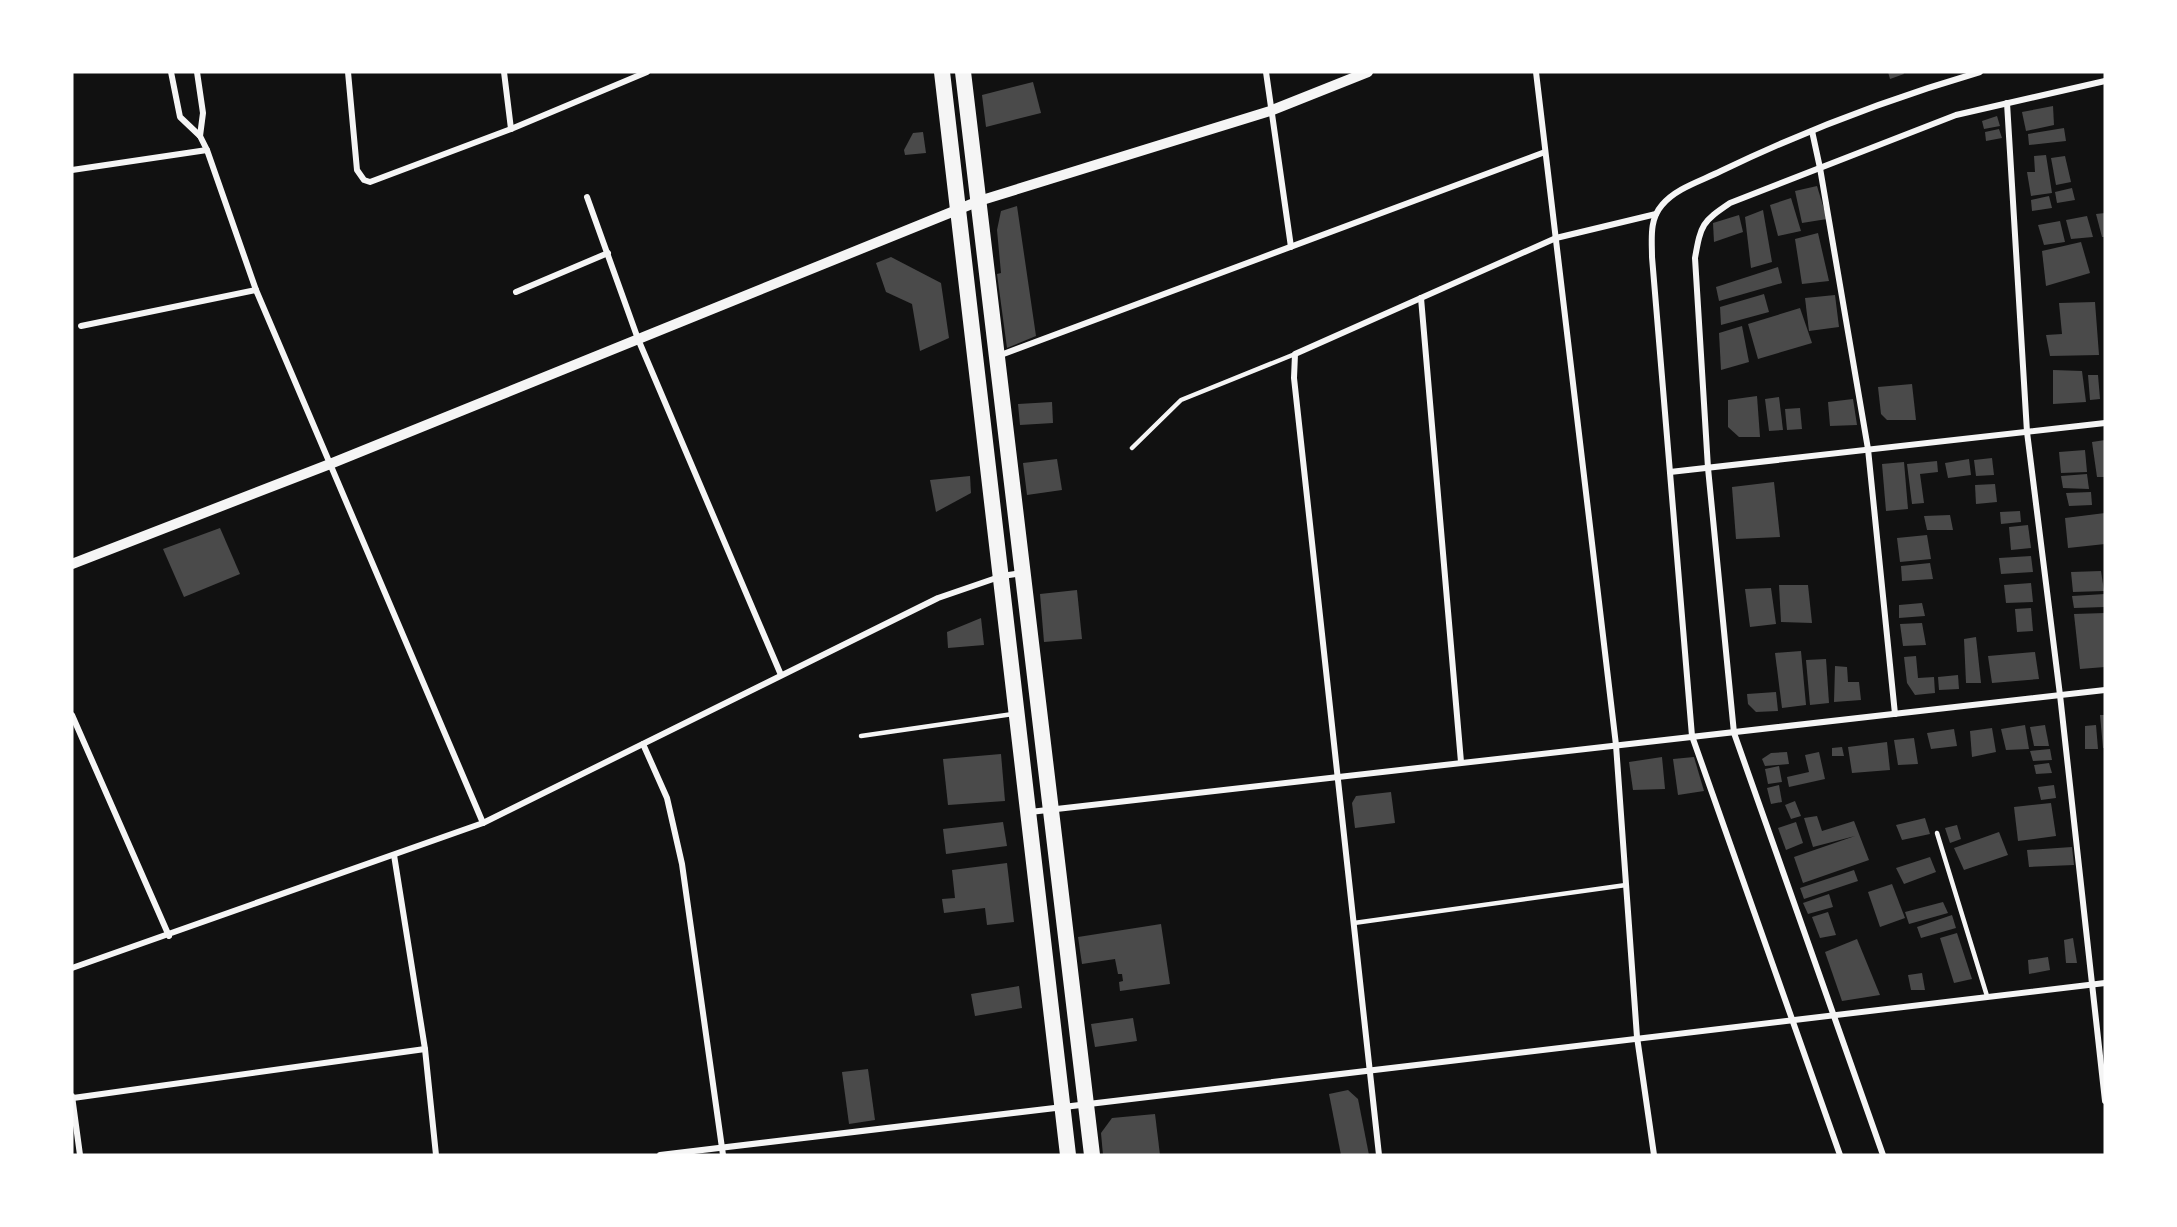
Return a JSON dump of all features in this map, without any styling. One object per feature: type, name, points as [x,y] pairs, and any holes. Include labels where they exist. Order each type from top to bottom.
[{"type":"highway","points":[[942,72],[960,209],[1068,1155]]},
{"type":"highway","points":[[963,72],[1092,1155]]},
{"type":"street","points":[[171,72],[180,117],[200,135],[207,150],[256,290],[483,823]]},
{"type":"street","points":[[197,72],[203,113],[200,135]]},
{"type":"street","points":[[348,72],[357,170],[364,180],[378,180],[511,129],[647,72]]},
{"type":"street","points":[[504,72],[511,129]]},
{"type":"street","points":[[1266,72],[1290,247]]},
{"type":"street","points":[[72,564],[330,464],[979,201],[1270,111],[1368,72]]},
{"type":"street","points":[[1536,72],[1616,745],[1637,1037],[1654,1155]]},
{"type":"street","points":[[1840,1155],[1692,736],[1652,257],[1652,222],[1674,194],[1812,131],[1980,72]]},
{"type":"street","points":[[1883,1155],[1734,733],[1708,468],[1695,258],[1699,235],[1705,220],[1730,203],[1956,115],[2105,81]]},
{"type":"street","points":[[2007,103],[2027,432],[2060,695],[2105,1101]]},
{"type":"street","points":[[1812,131],[1821,168],[1868,449],[1895,714]]},
{"type":"street","points":[[72,170],[207,150]]},
{"type":"street","points":[[998,357],[1545,152]]},
{"type":"street","points":[[586,197],[638,339],[781,675]]},
{"type":"street","points":[[1379,1155],[1294,378],[1295,354],[1556,238],[1656,214]]},
{"type":"street","points":[[516,292],[608,253]]},
{"type":"street","points":[[81,326],[256,290]]},
{"type":"street","points":[[1421,298],[1461,762]]},
{"type":"street","points":[[1670,472],[2105,423]]},
{"type":"street","points":[[72,968],[169,936],[483,823],[938,598],[1002,576],[1023,573]]},
{"type":"street","points":[[1029,812],[2105,690]]},
{"type":"street","points":[[72,715],[169,936]]},
{"type":"street","points":[[643,744],[667,798],[682,864],[723,1151]]},
{"type":"street","points":[[394,855],[425,1049],[436,1155]]},
{"type":"street","points":[[660,1155],[723,1151],[1637,1037],[2105,982]]},
{"type":"street","points":[[80,1155],[72,1097],[425,1049]]},
{"type":"lane","points":[[1132,448],[1181,400],[1295,354]]},
{"type":"lane","points":[[861,736],[1018,713]]},
{"type":"lane","points":[[1937,833],[1987,996]]},
{"type":"lane","points":[[1354,923],[1626,885]]},
{"type":"building","points":[[1888,72],[1903,72],[1904,74],[1890,79]]},
{"type":"building","points":[[1033,82],[1041,113],[986,127],[982,95]]},
{"type":"building","points":[[2053,106],[2054,125],[2026,131],[2022,112]]},
{"type":"building","points":[[1997,116],[2000,126],[1984,129],[1982,121]]},
{"type":"building","points":[[2064,128],[2066,141],[2029,145],[2028,134]]},
{"type":"building","points":[[1999,129],[2002,138],[1986,141],[1985,132]]},
{"type":"building","points":[[923,132],[926,153],[905,155],[904,150],[913,133]]},
{"type":"building","points":[[2046,155],[2052,193],[2031,196],[2027,172],[2035,172],[2034,156]]},
{"type":"building","points":[[2065,156],[2071,182],[2056,185],[2051,158]]},
{"type":"building","points":[[1817,186],[1827,219],[1802,223],[1795,191]]},
{"type":"building","points":[[2072,188],[2075,200],[2057,203],[2055,192]]},
{"type":"building","points":[[2049,196],[2052,208],[2032,211],[2031,200]]},
{"type":"building","points":[[1791,198],[1801,231],[1778,236],[1770,205]]},
{"type":"building","points":[[1017,206],[1036,336],[1007,348],[997,274],[1001,273],[997,230],[1001,211]]},
{"type":"building","points":[[1763,210],[1772,262],[1751,268],[1745,217]]},
{"type":"building","points":[[2105,213],[2105,237],[2102,237],[2096,214]]},
{"type":"building","points":[[1739,215],[1743,232],[1714,242],[1713,223]]},
{"type":"building","points":[[2087,216],[2093,237],[2071,239],[2066,220]]},
{"type":"building","points":[[2060,221],[2065,242],[2044,245],[2038,225]]},
{"type":"building","points":[[1818,233],[1829,281],[1802,284],[1795,239]]},
{"type":"building","points":[[2081,242],[2090,273],[2046,286],[2042,251]]},
{"type":"building","points":[[891,257],[941,283],[949,338],[920,351],[912,304],[886,292],[876,263]]},
{"type":"building","points":[[1778,267],[1782,283],[1719,301],[1716,287]]},
{"type":"building","points":[[1764,294],[1769,312],[1721,325],[1720,307]]},
{"type":"building","points":[[1835,295],[1839,327],[1809,331],[1805,298]]},
{"type":"building","points":[[2095,302],[2099,355],[2050,356],[2046,335],[2062,334],[2059,303]]},
{"type":"building","points":[[1800,308],[1812,343],[1758,359],[1748,324]]},
{"type":"building","points":[[1742,326],[1749,362],[1721,370],[1719,333]]},
{"type":"building","points":[[2053,370],[2082,371],[2086,402],[2053,404]]},
{"type":"building","points":[[2088,375],[2098,375],[2100,399],[2090,400]]},
{"type":"building","points":[[1912,384],[1916,420],[1887,420],[1881,414],[1878,387]]},
{"type":"building","points":[[1757,396],[1760,437],[1739,437],[1728,427],[1728,400]]},
{"type":"building","points":[[1779,397],[1783,430],[1769,431],[1765,399]]},
{"type":"building","points":[[1853,399],[1857,425],[1830,426],[1828,402]]},
{"type":"building","points":[[1052,402],[1053,423],[1020,425],[1018,404]]},
{"type":"building","points":[[1800,408],[1802,429],[1787,430],[1785,409]]},
{"type":"building","points":[[2105,440],[2105,477],[2097,477],[2092,442]]},
{"type":"building","points":[[2085,450],[2087,472],[2061,473],[2059,452]]},
{"type":"building","points":[[1992,458],[1994,475],[1976,476],[1974,460]]},
{"type":"building","points":[[1057,459],[1062,490],[1027,495],[1023,463]]},
{"type":"building","points":[[1969,459],[1971,475],[1948,478],[1945,463]]},
{"type":"building","points":[[1937,461],[1938,472],[1920,474],[1924,503],[1912,504],[1907,464]]},
{"type":"building","points":[[1904,462],[1908,509],[1886,511],[1882,464]]},
{"type":"building","points":[[2087,474],[2089,489],[2063,488],[2061,476]]},
{"type":"building","points":[[970,476],[971,493],[936,512],[930,480]]},
{"type":"building","points":[[1774,482],[1780,537],[1736,539],[1732,487]]},
{"type":"building","points":[[1995,484],[1997,502],[1976,504],[1975,485]]},
{"type":"building","points":[[2091,492],[2092,505],[2069,506],[2066,493]]},
{"type":"building","points":[[2020,511],[2021,522],[2001,524],[2000,512]]},
{"type":"building","points":[[2105,513],[2105,544],[2068,548],[2065,518]]},
{"type":"building","points":[[1950,515],[1953,530],[1927,530],[1924,516]]},
{"type":"building","points":[[2028,525],[2031,548],[2011,550],[2009,527]]},
{"type":"building","points":[[220,528],[240,574],[184,597],[163,549]]},
{"type":"building","points":[[1927,535],[1931,559],[1900,562],[1897,538]]},
{"type":"building","points":[[2031,556],[2033,572],[2001,574],[1999,558]]},
{"type":"building","points":[[1930,563],[1933,579],[1902,581],[1901,566]]},
{"type":"building","points":[[2101,571],[2104,591],[2073,592],[2071,572]]},
{"type":"building","points":[[2031,583],[2033,602],[2006,603],[2004,585]]},
{"type":"building","points":[[1779,585],[1808,585],[1812,623],[1781,622]]},
{"type":"building","points":[[1771,588],[1776,624],[1750,627],[1745,589]]},
{"type":"building","points":[[1077,590],[1082,639],[1044,642],[1040,594]]},
{"type":"building","points":[[2105,594],[2105,607],[2074,608],[2072,596]]},
{"type":"building","points":[[1922,603],[1925,616],[1899,618],[1899,605]]},
{"type":"building","points":[[2031,608],[2033,631],[2017,632],[2015,609]]},
{"type":"building","points":[[2105,613],[2105,667],[2080,669],[2074,614]]},
{"type":"building","points":[[981,618],[984,645],[948,648],[947,632]]},
{"type":"building","points":[[1922,623],[1926,645],[1903,646],[1900,624]]},
{"type":"building","points":[[1976,637],[1981,683],[1966,683],[1964,639]]},
{"type":"building","points":[[1801,651],[1806,705],[1782,708],[1775,653]]},
{"type":"building","points":[[2035,652],[2039,679],[1992,683],[1988,656]]},
{"type":"building","points":[[1916,656],[1918,678],[1934,677],[1935,693],[1915,695],[1907,683],[1904,657]]},
{"type":"building","points":[[1826,659],[1829,703],[1810,705],[1806,660]]},
{"type":"building","points":[[1835,666],[1847,667],[1848,682],[1859,682],[1861,700],[1834,702]]},
{"type":"building","points":[[1958,675],[1959,689],[1939,690],[1938,677]]},
{"type":"building","points":[[1776,692],[1778,711],[1756,712],[1748,704],[1747,694]]},
{"type":"building","points":[[2100,715],[2105,715],[2105,748],[2103,748]]},
{"type":"building","points":[[2025,725],[2029,749],[2006,750],[2001,729]]},
{"type":"building","points":[[2045,725],[2049,746],[2034,746],[2030,727]]},
{"type":"building","points":[[2096,725],[2098,749],[2085,749],[2085,726]]},
{"type":"building","points":[[1992,728],[1996,752],[1972,757],[1970,731]]},
{"type":"building","points":[[1954,729],[1957,746],[1931,749],[1927,733]]},
{"type":"building","points":[[1914,738],[1918,764],[1898,765],[1894,740]]},
{"type":"building","points":[[1887,742],[1890,770],[1852,773],[1848,747]]},
{"type":"building","points":[[1842,747],[1844,756],[1832,756],[1832,748]]},
{"type":"building","points":[[2050,749],[2052,760],[2033,761],[2030,751]]},
{"type":"building","points":[[1787,752],[1789,764],[1765,766],[1762,759],[1771,753]]},
{"type":"building","points":[[1819,752],[1825,779],[1789,787],[1787,777],[1809,772],[1805,755]]},
{"type":"building","points":[[1001,754],[1005,801],[948,805],[943,759]]},
{"type":"building","points":[[1662,757],[1665,789],[1633,790],[1629,762]]},
{"type":"building","points":[[1694,757],[1704,791],[1678,795],[1673,759]]},
{"type":"building","points":[[2049,763],[2052,773],[2036,774],[2034,765]]},
{"type":"building","points":[[1779,766],[1782,782],[1768,784],[1765,769]]},
{"type":"building","points":[[1779,785],[1782,802],[1771,804],[1767,788]]},
{"type":"building","points":[[2054,785],[2056,798],[2041,800],[2038,787]]},
{"type":"building","points":[[1391,792],[1395,823],[1355,828],[1352,803],[1356,796]]},
{"type":"building","points":[[1795,801],[1801,816],[1791,819],[1785,805]]},
{"type":"building","points":[[2051,803],[2056,836],[2018,841],[2014,807]]},
{"type":"building","points":[[1817,816],[1822,831],[1854,821],[1869,860],[1803,883],[1794,857],[1855,836],[1813,847],[1804,818]]},
{"type":"building","points":[[1925,818],[1930,834],[1902,840],[1896,825]]},
{"type":"building","points":[[1003,822],[1007,846],[946,854],[943,829]]},
{"type":"building","points":[[1796,822],[1803,843],[1786,850],[1778,828]]},
{"type":"building","points":[[1957,825],[1961,839],[1950,843],[1945,828]]},
{"type":"building","points":[[1999,832],[2008,855],[1964,870],[1954,848]]},
{"type":"building","points":[[2072,847],[2074,865],[2029,867],[2027,850]]},
{"type":"building","points":[[1930,857],[1936,872],[1904,884],[1896,868]]},
{"type":"building","points":[[1007,863],[1014,922],[987,925],[985,908],[944,913],[942,899],[955,898],[952,870]]},
{"type":"building","points":[[1854,870],[1858,881],[1804,899],[1800,888]]},
{"type":"building","points":[[1892,884],[1905,918],[1880,927],[1868,892]]},
{"type":"building","points":[[1829,894],[1833,907],[1808,914],[1803,903]]},
{"type":"building","points":[[1943,902],[1948,913],[1909,924],[1905,912]]},
{"type":"building","points":[[1828,912],[1836,935],[1820,938],[1812,917]]},
{"type":"building","points":[[1952,915],[1956,928],[1921,938],[1917,927]]},
{"type":"building","points":[[1161,924],[1170,984],[1120,991],[1119,982],[1123,981],[1122,974],[1118,974],[1115,959],[1082,964],[1078,937]]},
{"type":"building","points":[[1957,933],[1972,979],[1954,983],[1940,938]]},
{"type":"building","points":[[2073,938],[2077,963],[2066,963],[2064,940]]},
{"type":"building","points":[[1857,939],[1880,995],[1842,1001],[1825,952]]},
{"type":"building","points":[[2048,957],[2050,970],[2029,974],[2028,960]]},
{"type":"building","points":[[1922,973],[1925,990],[1911,990],[1908,975]]},
{"type":"building","points":[[1019,986],[1022,1008],[975,1016],[971,994]]},
{"type":"building","points":[[1133,1018],[1137,1041],[1095,1047],[1091,1024]]},
{"type":"building","points":[[868,1069],[875,1120],[849,1124],[842,1072]]},
{"type":"building","points":[[1348,1090],[1358,1099],[1369,1155],[1341,1155],[1329,1094]]},
{"type":"building","points":[[1155,1114],[1160,1155],[1103,1155],[1101,1133],[1112,1118]]}]
